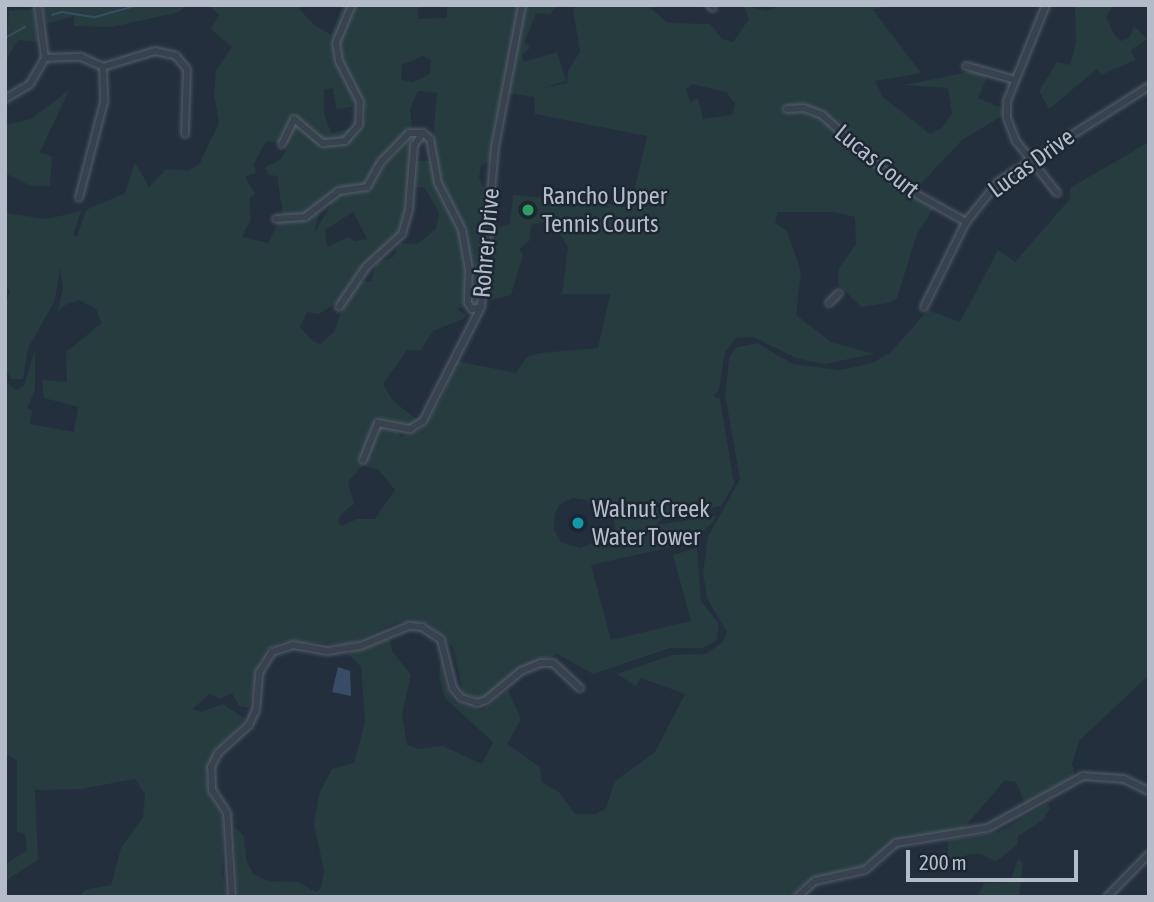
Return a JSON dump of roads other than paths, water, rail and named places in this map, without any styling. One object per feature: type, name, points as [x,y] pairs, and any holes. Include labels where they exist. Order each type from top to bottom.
[{"type":"street","points":[[5,99],[30,84],[46,58],[38,5]]},
{"type":"street","points":[[282,144],[294,119],[323,143],[345,141],[359,125],[360,102],[339,61],[336,43],[352,5]]},
{"type":"street","name":"Rohrer Drive","points":[[363,460],[378,423],[410,429],[423,421],[481,307],[495,148],[522,5]]},
{"type":"street","points":[[1045,5],[1015,80],[1006,118],[1057,193]]},
{"type":"street","points":[[46,58],[81,57],[103,67],[155,51],[176,56],[187,69],[185,134]]},
{"type":"street","points":[[966,66],[1015,80]]},
{"type":"street","points":[[79,198],[104,102],[103,67]]},
{"type":"street","name":"Lucas Drive","points":[[924,307],[966,222],[998,182],[1031,158],[1149,86]]},
{"type":"street","name":"Lucas Court","points":[[787,109],[804,108],[822,115],[900,185],[966,222]]},
{"type":"street","points":[[276,219],[305,217],[339,191],[367,187],[381,162],[409,133],[423,133],[429,139],[438,183],[462,230],[469,269],[468,303],[472,309],[481,307]]},
{"type":"street","points":[[339,307],[366,267],[401,234],[409,209],[414,145],[423,133]]},
{"type":"street","points":[[829,303],[839,293]]},
{"type":"street","points":[[232,897],[227,813],[212,790],[211,768],[218,753],[249,725],[256,710],[259,673],[272,652],[293,645],[328,651],[360,646],[410,626],[422,627],[442,640],[453,688],[469,701],[486,700],[521,671],[541,663],[553,663],[580,688]]},
{"type":"street","points":[[797,897],[815,881],[865,870],[896,843],[988,828],[1083,776],[1124,779],[1149,791]]},
{"type":"street","points":[[1107,897],[1149,854]]},
{"type":"water","points":[[338,667],[350,671],[351,696],[332,692]]},
{"type":"waterway","points":[[52,15],[62,12],[95,17],[139,5]]},
{"type":"waterway","points":[[5,38],[25,27]]},
{"type":"place","name":"Rancho Upper Tennis Courts","points":[[528,210]]},
{"type":"place","name":"Walnut Creek Water Tower","points":[[578,523]]}]
